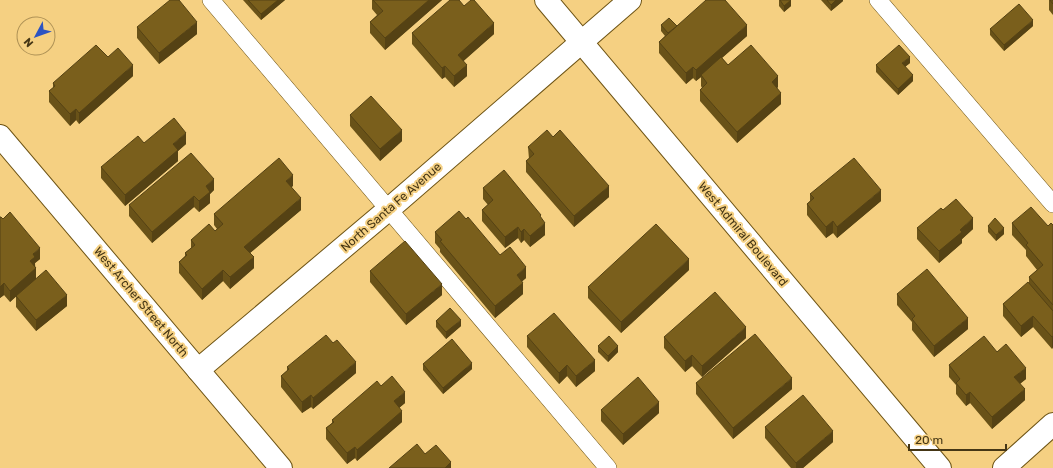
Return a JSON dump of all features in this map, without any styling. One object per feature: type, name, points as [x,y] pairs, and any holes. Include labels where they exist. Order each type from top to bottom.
[{"type":"street","name":"West Admiral Boulevard","points":[[546,0],[940,468]]},
{"type":"street","name":"North Santa Fe Avenue","points":[[198,370],[389,209],[630,0]]},
{"type":"street","name":"West Archer Street North","points":[[0,136],[281,468]]},
{"type":"street","points":[[1004,468],[1053,424]]},
{"type":"lane","points":[[210,0],[608,468]]},
{"type":"lane","points":[[878,0],[1053,204]]},
{"type":"building","points":[[170,0],[179,0],[197,22],[159,53],[137,27]]},
{"type":"building","points":[[248,0],[278,0],[261,14]]},
{"type":"building","points":[[373,0],[429,0],[385,38],[370,22],[383,11]]},
{"type":"building","points":[[450,0],[459,0],[464,6],[471,0],[474,0],[494,23],[458,55],[467,65],[454,76],[445,66],[442,68],[412,33]]},
{"type":"building","points":[[706,0],[725,0],[747,25],[696,70],[693,67],[686,73],[659,42]]},
{"type":"building","points":[[780,0],[791,0],[784,6]]},
{"type":"building","points":[[827,0],[836,0],[831,5]]},
{"type":"building","points":[[1019,4],[1033,20],[1004,45],[990,29]]},
{"type":"building","points":[[669,18],[677,26],[668,33],[661,25]]},
{"type":"building","points":[[96,45],[108,57],[118,48],[133,65],[79,113],[76,109],[70,114],[49,91],[55,86],[53,83]]},
{"type":"building","points":[[751,45],[778,76],[772,82],[781,93],[737,132],[700,90],[707,83],[701,75],[721,57],[728,65]]},
{"type":"building","points":[[899,45],[910,57],[902,63],[913,75],[898,89],[876,65]]},
{"type":"building","points":[[371,96],[402,130],[380,149],[350,115]]},
{"type":"building","points":[[174,118],[186,133],[173,144],[178,150],[125,195],[101,167],[138,136],[144,143]]},
{"type":"building","points":[[547,130],[553,137],[560,130],[609,186],[574,216],[526,161],[534,154],[528,147]]},
{"type":"building","points":[[191,153],[214,179],[206,186],[210,192],[199,201],[194,196],[152,232],[129,205]]},
{"type":"building","points":[[279,158],[293,175],[286,181],[301,198],[244,247],[254,257],[230,277],[223,270],[202,289],[179,262],[187,255],[185,253],[195,245],[191,240],[209,224],[215,231],[223,224],[214,214]]},
{"type":"building","points":[[854,158],[881,190],[837,227],[833,221],[826,227],[807,204],[814,198],[810,194]]},
{"type":"building","points":[[504,170],[541,215],[540,216],[545,223],[530,236],[524,229],[521,232],[518,227],[505,237],[482,210],[493,200],[483,188]]},
{"type":"building","points":[[956,199],[973,218],[960,230],[962,232],[939,251],[917,228],[941,208],[943,210]]},
{"type":"building","points":[[1031,207],[1048,226],[1051,223],[1053,225],[1053,305],[1029,277],[1043,265],[1026,245],[1028,243],[1012,223]]},
{"type":"building","points":[[459,211],[466,219],[468,217],[500,255],[510,247],[526,267],[517,275],[523,283],[495,306],[440,241],[442,240],[435,232]]},
{"type":"building","points":[[10,212],[40,248],[33,254],[35,257],[30,261],[36,268],[10,291],[4,283],[0,287],[0,217],[3,219]]},
{"type":"building","points":[[995,218],[1004,228],[996,235],[988,226]]},
{"type":"building","points":[[656,224],[689,259],[621,322],[588,287]]},
{"type":"building","points":[[405,241],[442,284],[406,314],[370,271]]},
{"type":"building","points":[[927,269],[968,318],[934,346],[912,319],[915,316],[897,294]]},
{"type":"building","points":[[46,270],[67,295],[36,320],[16,296]]},
{"type":"building","points":[[1028,282],[1053,311],[1052,337],[1033,316],[1021,326],[1003,304]]},
{"type":"building","points":[[715,292],[746,327],[702,366],[692,355],[685,361],[664,337]]},
{"type":"building","points":[[450,308],[461,320],[446,332],[436,321]]},
{"type":"building","points":[[554,313],[595,360],[576,376],[567,365],[559,373],[527,336]]},
{"type":"building","points":[[755,334],[792,378],[733,428],[696,383]]},
{"type":"building","points":[[326,335],[333,343],[337,340],[356,362],[313,398],[311,395],[302,402],[281,376],[289,369],[287,367]]},
{"type":"building","points":[[609,336],[618,346],[608,356],[598,346]]},
{"type":"building","points":[[984,336],[997,352],[1006,344],[1026,368],[1014,377],[1025,389],[992,417],[970,392],[966,395],[956,383],[960,379],[949,365]]},
{"type":"building","points":[[452,339],[472,363],[443,388],[423,364]]},
{"type":"building","points":[[392,376],[405,392],[394,401],[402,411],[357,450],[355,447],[347,453],[326,428],[334,422],[332,420],[377,381],[381,386]]},
{"type":"building","points":[[638,377],[659,402],[623,434],[601,410]]},
{"type":"building","points":[[803,395],[833,431],[796,463],[765,427]]},
{"type":"building","points":[[417,444],[425,454],[436,445],[451,462],[445,468],[389,468]]}]
